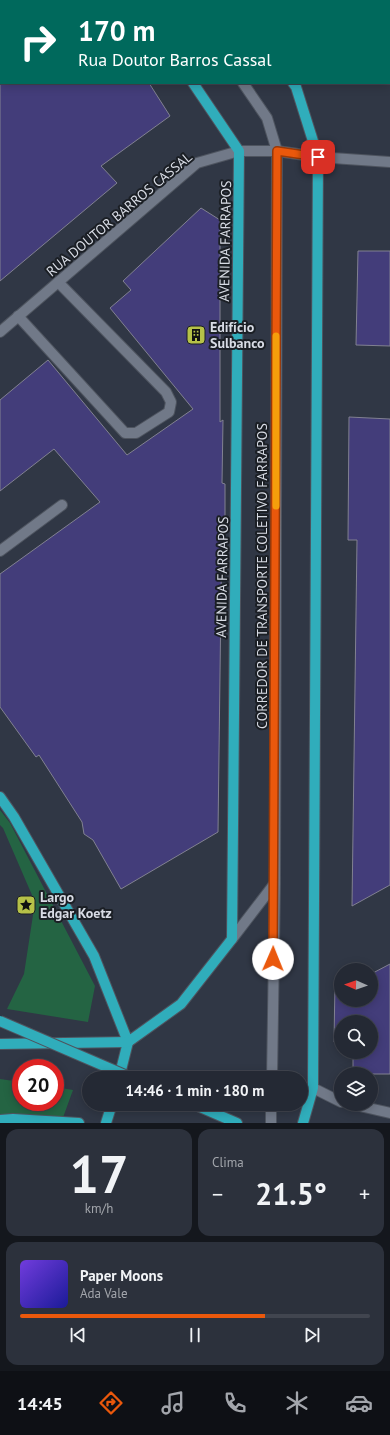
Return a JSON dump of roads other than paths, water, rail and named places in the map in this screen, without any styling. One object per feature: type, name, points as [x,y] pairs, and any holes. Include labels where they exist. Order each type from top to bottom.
[{"type":"main road","points":[[193,84],[239,151]]},
{"type":"main road","points":[[294,84],[318,157],[313,1088],[303,1123]]},
{"type":"main road","name":"AVENIDA FARRAPOS","points":[[232,939],[239,151]]},
{"type":"main road","points":[[0,797],[14,817],[94,956],[128,1042],[121,1071]]},
{"type":"main road","points":[[0,1044],[128,1042],[181,1004],[232,939]]},
{"type":"main road","points":[[0,1022],[116,1071]]},
{"type":"main road","points":[[106,1123],[110,1111]]},
{"type":"main road","points":[[209,1111],[237,1123]]},
{"type":"main road","points":[[0,1120],[13,1119],[79,1123]]},
{"type":"street","name":"CORREDOR DE TRANSPORTE COLETIVO FARRAPOS","points":[[244,84],[267,118],[277,151],[275,883],[272,1071]]},
{"type":"street","name":"RUA DOUTOR BARROS CASSAL","points":[[0,332],[197,163],[239,151],[277,151],[318,157],[390,162]]},
{"type":"street","points":[[18,316],[125,433],[136,433],[169,412],[171,402],[166,392],[58,282]]},
{"type":"street","points":[[0,551],[62,505]]},
{"type":"street","points":[[232,939],[275,883]]},
{"type":"street","points":[[313,1088],[334,1098]]},
{"type":"street","points":[[271,1111],[271,1123]]},
{"type":"street","points":[[378,1111],[390,1114]]},
{"type":"place","name":"Edifício Sulbanco","points":[[196,335]]},
{"type":"place","name":"Largo Edgar Koetz","points":[[26,905]]}]
